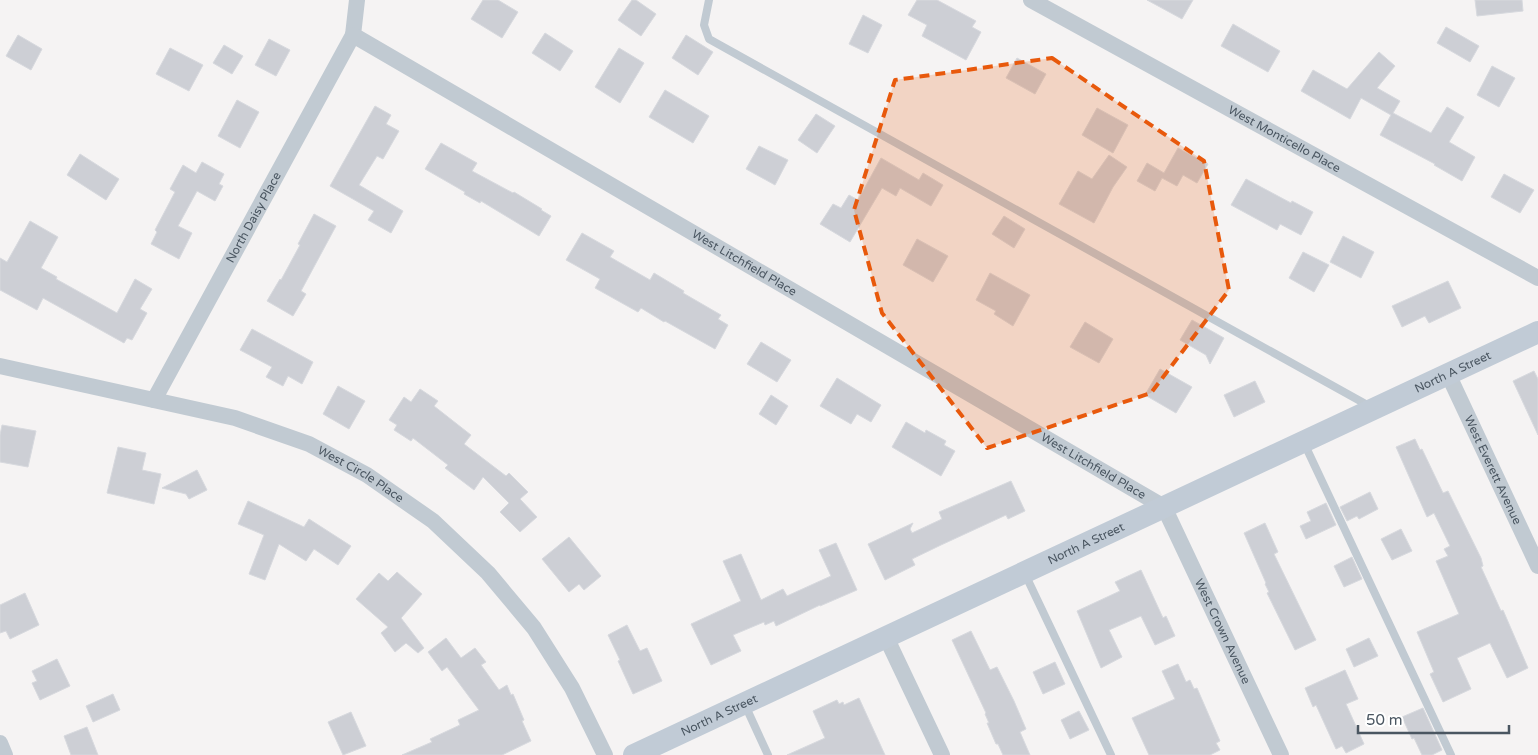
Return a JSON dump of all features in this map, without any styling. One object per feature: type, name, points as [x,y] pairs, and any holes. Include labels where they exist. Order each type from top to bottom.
[{"type":"street","points":[[354,35],[356,0]]},
{"type":"street","name":"West Monticello Place","points":[[1032,0],[1538,278]]},
{"type":"street","name":"North Daisy Place","points":[[154,400],[354,35]]},
{"type":"street","name":"West Litchfield Place","points":[[354,35],[1164,507]]},
{"type":"street","name":"North A Street","points":[[634,755],[1538,332]]},
{"type":"street","name":"West Circle Place","points":[[0,366],[235,418],[308,444],[367,475],[433,521],[488,573],[534,628],[572,688],[604,755]]},
{"type":"street","name":"West Everett Avenue","points":[[1448,374],[1538,566]]},
{"type":"street","name":"West Crown Avenue","points":[[1164,507],[1281,755]]},
{"type":"street","points":[[886,637],[942,755]]},
{"type":"street","points":[[0,743],[6,755]]},
{"type":"lane","points":[[709,0],[704,25],[709,39],[1375,409]]},
{"type":"lane","points":[[1304,443],[1451,755]]},
{"type":"lane","points":[[1024,573],[1111,755]]},
{"type":"lane","points":[[744,704],[768,755]]},
{"type":"highlighted area","points":[[1052,58],[1204,161],[1229,290],[1151,393],[987,448],[882,313],[854,210],[895,80]]},
{"type":"building","points":[[483,0],[498,0],[518,12],[502,38],[471,19]]},
{"type":"building","points":[[632,0],[636,0],[656,14],[641,36],[618,20]]},
{"type":"building","points":[[917,0],[937,0],[976,21],[972,27],[981,32],[966,60],[922,36],[927,25],[908,15]]},
{"type":"building","points":[[1147,0],[1193,0],[1182,19]]},
{"type":"building","points":[[1475,0],[1522,0],[1523,11],[1477,16]]},
{"type":"building","points":[[863,15],[882,25],[868,53],[849,44]]},
{"type":"building","points":[[1233,24],[1280,51],[1268,72],[1221,46]]},
{"type":"building","points":[[1446,27],[1479,46],[1470,62],[1437,43]]},
{"type":"building","points":[[545,33],[573,51],[560,71],[532,53]]},
{"type":"building","points":[[18,35],[42,49],[31,70],[6,56]]},
{"type":"building","points":[[686,35],[713,52],[698,75],[672,58]]},
{"type":"building","points":[[269,39],[290,50],[276,76],[255,65]]},
{"type":"building","points":[[224,45],[243,56],[232,74],[213,63]]},
{"type":"building","points":[[170,48],[203,65],[189,91],[156,74]]},
{"type":"building","points":[[619,48],[644,63],[620,103],[595,87]]},
{"type":"building","points":[[1379,52],[1395,66],[1377,88],[1400,101],[1393,113],[1431,133],[1447,107],[1464,117],[1449,142],[1475,157],[1462,181],[1435,164],[1380,135],[1391,115],[1361,98],[1350,119],[1301,91],[1313,70],[1347,89]]},
{"type":"building","points":[[1017,58],[1046,74],[1035,94],[1006,78]]},
{"type":"building","points":[[1492,66],[1515,78],[1499,107],[1477,95]]},
{"type":"building","points":[[665,90],[709,116],[693,143],[649,117]]},
{"type":"building","points":[[237,100],[259,112],[240,148],[218,136]]},
{"type":"building","points":[[375,106],[391,115],[386,124],[399,131],[383,159],[377,156],[359,185],[403,211],[391,233],[368,220],[374,211],[330,186]]},
{"type":"building","points":[[1097,108],[1128,125],[1113,153],[1082,135]]},
{"type":"building","points":[[816,114],[835,126],[817,153],[798,140]]},
{"type":"building","points":[[441,143],[477,163],[472,171],[514,192],[551,216],[539,236],[481,201],[480,203],[464,194],[465,192],[425,169]]},
{"type":"building","points":[[759,146],[788,160],[775,185],[746,169]]},
{"type":"building","points":[[1178,148],[1208,164],[1197,183],[1183,175],[1177,186],[1162,178],[1155,191],[1137,181],[1147,163],[1164,173]]},
{"type":"building","points":[[80,154],[119,179],[106,200],[67,175]]},
{"type":"building","points":[[1109,155],[1127,167],[1113,187],[1094,223],[1059,204],[1078,171],[1092,179]]},
{"type":"building","points":[[881,158],[919,180],[923,173],[943,185],[931,206],[900,188],[896,196],[882,188],[850,242],[820,224],[833,204],[841,208],[849,195],[858,200]]},
{"type":"building","points":[[202,162],[224,174],[219,184],[223,186],[215,201],[197,191],[178,226],[192,233],[179,259],[151,244],[157,232],[155,230],[175,192],[170,189],[183,165],[196,173]]},
{"type":"building","points":[[1504,174],[1534,190],[1520,213],[1491,197]]},
{"type":"building","points":[[1246,179],[1291,203],[1292,201],[1313,212],[1301,235],[1280,224],[1277,230],[1231,205]]},
{"type":"building","points":[[314,214],[336,226],[301,291],[306,294],[293,316],[267,301],[300,245],[298,244]]},
{"type":"building","points":[[1004,216],[1025,229],[1014,248],[992,234]]},
{"type":"building","points":[[30,221],[58,237],[41,268],[57,277],[56,279],[117,313],[135,279],[152,289],[140,309],[147,313],[132,340],[127,338],[124,343],[43,298],[37,310],[0,290],[0,258],[7,262]]},
{"type":"building","points":[[582,233],[614,251],[610,257],[650,280],[654,273],[684,291],[683,293],[721,315],[718,319],[728,325],[715,349],[641,308],[638,312],[595,288],[600,279],[566,260]]},
{"type":"building","points":[[1343,236],[1374,252],[1361,278],[1330,262]]},
{"type":"building","points":[[917,239],[948,256],[933,282],[903,265]]},
{"type":"building","points":[[1303,252],[1329,265],[1314,292],[1289,278]]},
{"type":"building","points":[[990,273],[1030,295],[1013,326],[994,314],[996,311],[976,300]]},
{"type":"building","points":[[1448,281],[1461,308],[1429,323],[1425,316],[1402,327],[1392,306]]},
{"type":"building","points":[[1192,320],[1224,338],[1210,364],[1206,355],[1180,340]]},
{"type":"building","points":[[1085,322],[1113,339],[1099,363],[1070,347]]},
{"type":"building","points":[[252,329],[313,362],[302,384],[288,376],[283,386],[266,377],[272,367],[240,350]]},
{"type":"building","points":[[761,342],[791,360],[777,382],[747,364]]},
{"type":"building","points":[[1160,369],[1192,387],[1176,413],[1145,395]]},
{"type":"building","points":[[1534,371],[1538,379],[1538,435],[1513,381]]},
{"type":"building","points":[[837,378],[881,405],[871,422],[857,414],[851,424],[820,406]]},
{"type":"building","points":[[1255,381],[1265,402],[1234,417],[1224,395]]},
{"type":"building","points":[[338,386],[365,401],[349,429],[323,414]]},
{"type":"building","points":[[420,389],[438,401],[434,406],[471,435],[464,444],[506,476],[509,473],[528,492],[520,499],[537,517],[520,532],[500,512],[509,503],[483,477],[474,490],[445,468],[448,465],[413,438],[411,441],[394,430],[397,425],[389,420],[404,397],[411,402]]},
{"type":"building","points":[[771,395],[788,406],[776,425],[759,414]]},
{"type":"building","points":[[906,422],[925,433],[926,430],[946,441],[944,445],[955,451],[941,476],[892,447]]},
{"type":"building","points":[[2,425],[36,431],[28,467],[0,462]]},
{"type":"building","points":[[1415,439],[1420,450],[1422,449],[1443,493],[1448,491],[1481,558],[1483,566],[1481,567],[1501,611],[1503,610],[1528,668],[1507,678],[1490,643],[1457,658],[1471,689],[1443,702],[1430,674],[1434,672],[1417,632],[1459,614],[1436,561],[1448,556],[1444,549],[1450,546],[1434,513],[1427,517],[1396,447]]},
{"type":"building","points":[[118,447],[146,453],[142,470],[161,474],[154,504],[107,493]]},
{"type":"building","points":[[197,470],[207,490],[189,499],[186,494],[162,488]]},
{"type":"building","points":[[1011,481],[1025,511],[1008,519],[1006,515],[912,559],[915,565],[885,580],[868,544],[913,523],[910,529],[912,533],[942,519],[939,512]]},
{"type":"building","points":[[1370,492],[1378,509],[1359,519],[1357,516],[1347,521],[1340,507]]},
{"type":"building","points":[[248,501],[304,527],[309,519],[351,546],[338,565],[314,549],[306,561],[279,544],[265,580],[249,574],[264,535],[238,524]]},
{"type":"building","points":[[1326,503],[1336,525],[1306,539],[1300,526],[1311,521],[1307,512]]},
{"type":"building","points":[[1265,523],[1278,552],[1274,554],[1316,640],[1295,650],[1267,593],[1269,592],[1266,583],[1244,533]]},
{"type":"building","points":[[1401,529],[1412,551],[1392,560],[1381,539]]},
{"type":"building","points":[[569,537],[601,576],[584,590],[579,584],[569,592],[542,559]]},
{"type":"building","points":[[836,543],[857,590],[776,626],[774,621],[765,625],[764,622],[733,635],[741,651],[711,665],[691,624],[741,601],[723,561],[741,554],[761,600],[783,589],[787,596],[831,576],[819,550]]},
{"type":"building","points":[[1352,557],[1362,579],[1344,587],[1334,566]]},
{"type":"building","points":[[1141,570],[1163,618],[1166,616],[1175,636],[1155,645],[1141,616],[1109,630],[1122,657],[1101,668],[1077,611],[1120,591],[1115,582]]},
{"type":"building","points":[[397,572],[422,594],[401,618],[424,648],[418,653],[406,643],[395,652],[381,633],[388,627],[356,599],[379,573],[388,581]]},
{"type":"building","points":[[25,593],[39,625],[10,639],[6,631],[0,633],[0,605]]},
{"type":"building","points":[[627,625],[640,651],[647,648],[662,681],[633,694],[608,635]]},
{"type":"building","points":[[971,631],[990,670],[997,667],[1014,701],[1026,729],[1020,732],[1030,755],[1003,755],[998,744],[996,744],[987,723],[989,723],[986,713],[952,640]]},
{"type":"building","points":[[446,638],[461,658],[475,648],[486,662],[481,665],[499,690],[507,685],[511,695],[513,694],[531,741],[502,755],[402,755],[432,742],[430,739],[460,725],[458,720],[479,710],[447,667],[442,671],[428,652]]},
{"type":"building","points":[[1369,638],[1378,656],[1354,667],[1346,649]]},
{"type":"building","points":[[57,659],[70,686],[40,700],[32,683],[37,681],[32,671]]},
{"type":"building","points":[[1055,662],[1065,684],[1043,694],[1033,672]]},
{"type":"building","points":[[1178,664],[1186,682],[1190,680],[1194,689],[1197,688],[1220,741],[1216,743],[1220,750],[1210,755],[1149,755],[1132,718],[1175,699],[1162,671]]},
{"type":"building","points":[[1345,670],[1358,699],[1346,704],[1364,744],[1346,753],[1342,746],[1336,749],[1316,705],[1313,707],[1305,688]]},
{"type":"building","points":[[113,694],[120,710],[93,722],[86,706]]},
{"type":"building","points":[[859,698],[885,755],[787,755],[825,738],[813,711],[837,700],[839,704],[843,702],[844,705]]},
{"type":"building","points":[[1423,708],[1442,750],[1432,755],[1422,755],[1402,717]]},
{"type":"building","points":[[1079,711],[1089,730],[1070,739],[1061,720]]},
{"type":"building","points":[[351,712],[366,746],[343,755],[328,722]]},
{"type":"building","points":[[87,727],[98,755],[71,755],[64,736]]}]
